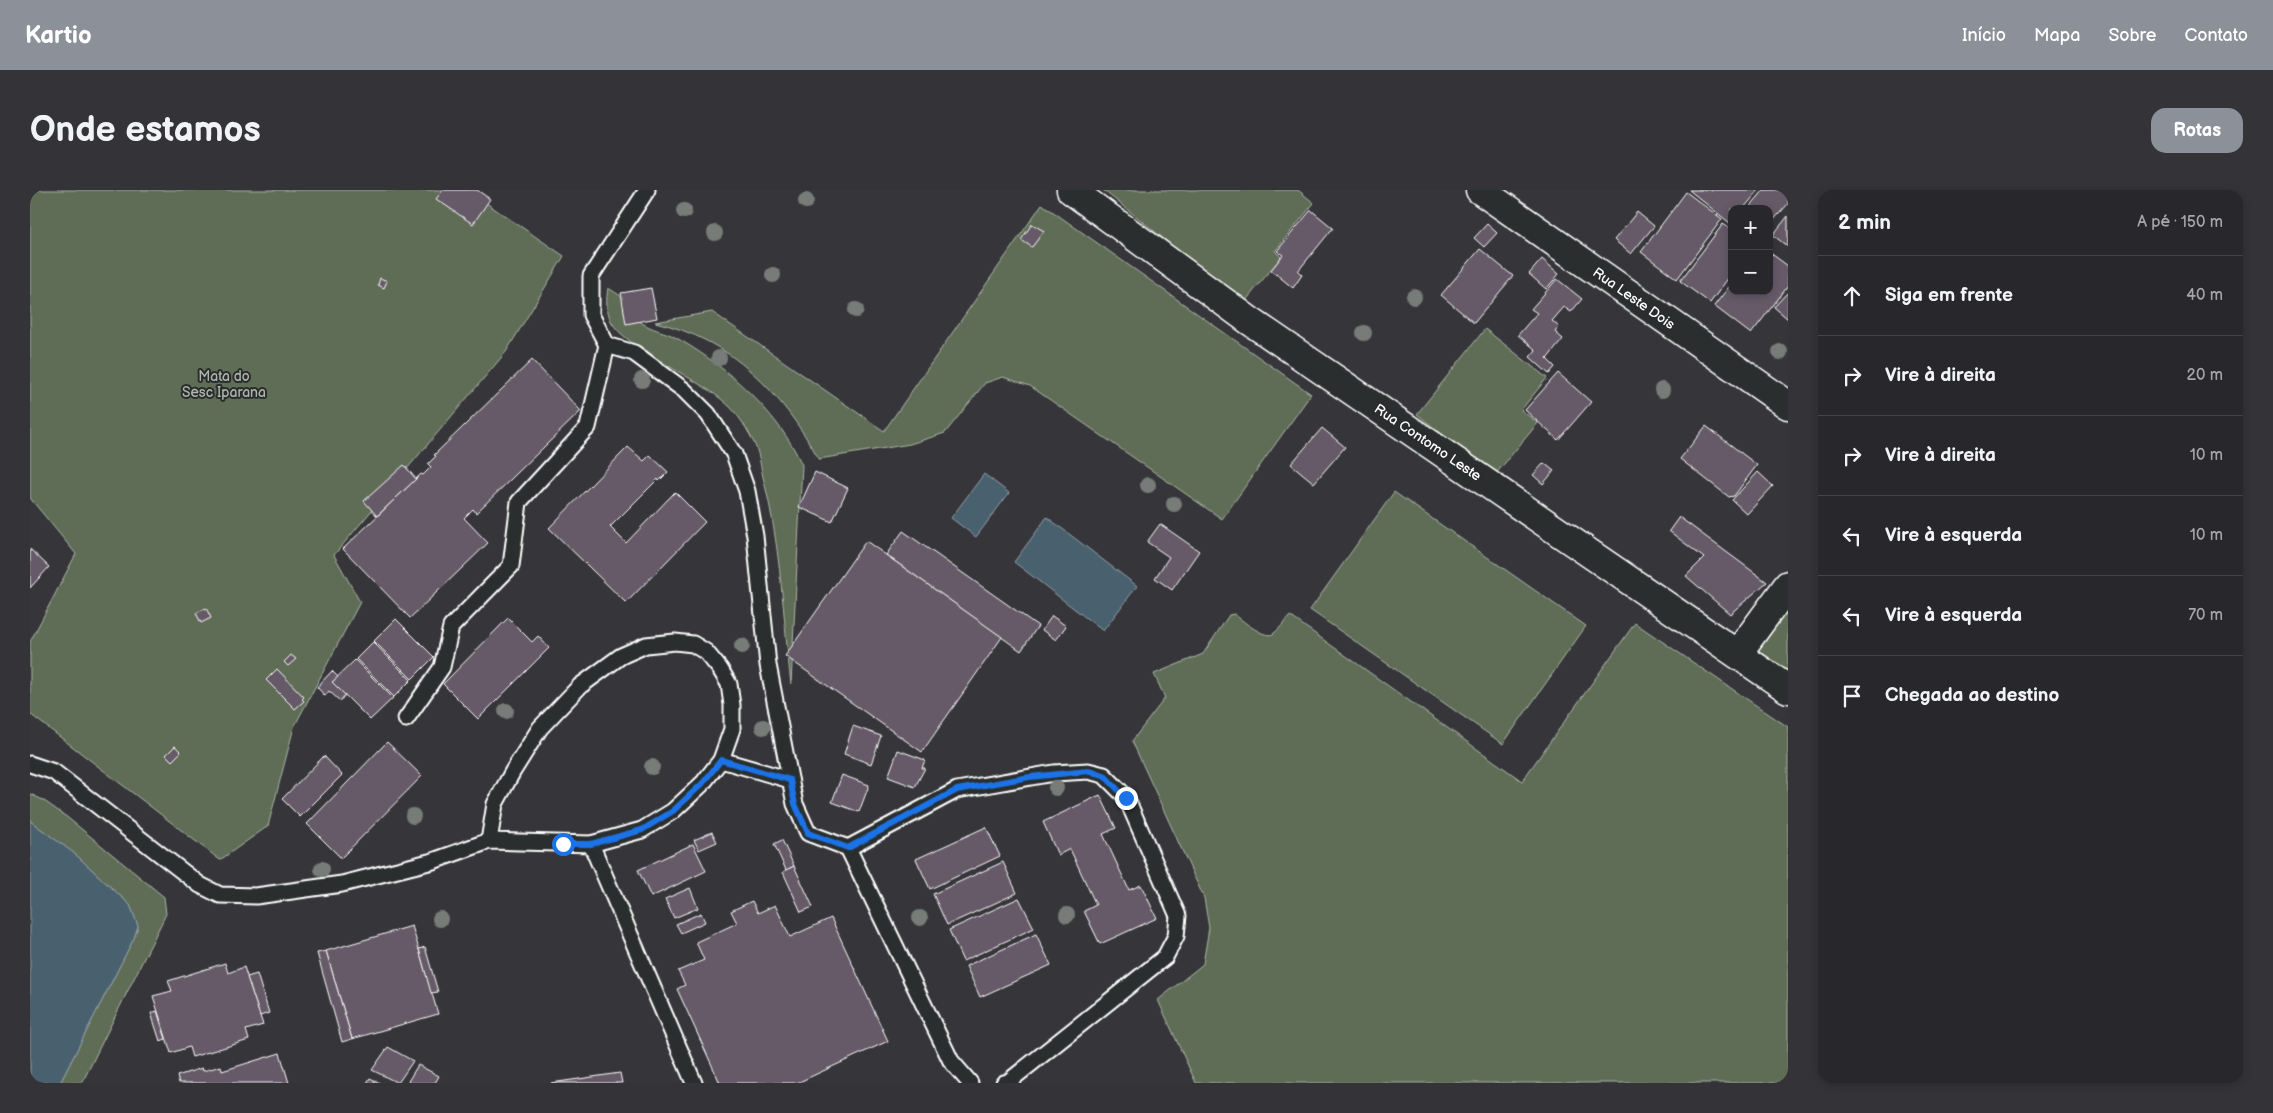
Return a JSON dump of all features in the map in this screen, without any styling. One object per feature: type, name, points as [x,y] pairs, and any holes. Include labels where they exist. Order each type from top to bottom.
[{"type":"street","name":"Rua Contomo Leste","points":[[1071,190],[1250,321],[1738,652],[1788,689]]},
{"type":"street","name":"Rua Leste Dois","points":[[1480,190],[1788,406]]},
{"type":"street","points":[[1738,652],[1788,585]]},
{"type":"lane","points":[[406,719],[442,667],[451,626],[511,566],[519,502],[588,427],[608,345],[591,315],[591,276],[647,190]]},
{"type":"lane","points":[[608,345],[634,353],[684,390],[708,414],[734,454],[747,490],[754,527],[768,666],[795,804],[808,833],[848,848],[951,1061],[970,1083]]},
{"type":"lane","points":[[30,764],[54,772],[192,879],[220,894],[256,896],[342,884],[432,861],[489,841],[591,844],[642,830],[673,811],[703,783],[721,760],[732,729],[732,706],[728,684],[720,669],[706,652],[693,644],[675,642],[646,645],[621,656],[580,686],[540,728],[513,771],[495,804],[489,841]]},
{"type":"lane","points":[[721,760],[790,780]]},
{"type":"lane","points":[[848,848],[957,790],[1012,780],[1054,773],[1088,771],[1104,775],[1126,798],[1178,916],[1176,936],[1166,957],[1008,1082],[1004,1083]]},
{"type":"lane","points":[[591,844],[694,1083]]},
{"type":"green space","name":"Mata do Sesc Iparana","points":[[30,190],[467,190],[564,256],[506,352],[334,555],[360,602],[294,727],[268,826],[220,860],[30,714],[30,642],[76,554],[30,498]]},
{"type":"green space","points":[[1103,190],[1298,190],[1314,203],[1275,251],[1281,257],[1244,303]]},
{"type":"green space","points":[[1042,204],[1311,394],[1222,519],[1030,386],[1003,377],[985,383],[945,433],[910,444],[819,459],[788,412],[752,372],[708,342],[683,330],[655,322],[712,312],[884,431]]},
{"type":"green space","points":[[608,288],[624,299],[642,323],[671,335],[690,346],[710,359],[747,390],[779,426],[792,445],[802,465],[791,684],[774,531],[755,445],[737,415],[718,397],[648,353],[619,332],[611,321],[608,312]]},
{"type":"green space","points":[[1485,329],[1547,378],[1521,410],[1538,423],[1494,476],[1417,414]]},
{"type":"green space","points":[[1394,492],[1586,626],[1503,744],[1310,610]]},
{"type":"green space","points":[[1788,605],[1788,686],[1749,659]]},
{"type":"green space","points":[[1234,614],[1253,628],[1269,635],[1273,634],[1290,616],[1522,781],[1635,623],[1788,727],[1788,1083],[1196,1083],[1158,1000],[1203,964],[1209,928],[1204,898],[1132,741],[1165,698],[1154,674],[1203,654],[1229,615]]},
{"type":"green space","points":[[30,794],[43,800],[68,818],[164,897],[166,914],[82,1083],[60,1083],[134,938],[138,926],[130,905],[75,854],[30,821]]},
{"type":"water","points":[[984,474],[1009,493],[976,537],[951,518]]},
{"type":"water","points":[[1047,517],[1137,586],[1103,631],[1014,562]]},
{"type":"water","points":[[30,821],[75,854],[130,905],[138,926],[134,938],[60,1083],[30,1083]]},
{"type":"building","points":[[443,190],[477,190],[490,199],[473,224],[436,199]]},
{"type":"building","points":[[1689,190],[1759,190],[1746,205],[1728,205],[1728,222]]},
{"type":"building","points":[[1764,190],[1788,190],[1788,204],[1773,221],[1773,205],[1751,205]]},
{"type":"building","points":[[1686,192],[1722,219],[1677,279],[1641,252]]},
{"type":"building","points":[[1311,210],[1333,228],[1298,271],[1302,275],[1293,288],[1271,270],[1283,255],[1277,251]]},
{"type":"building","points":[[1637,212],[1654,226],[1631,254],[1614,240]]},
{"type":"building","points":[[1788,216],[1788,247],[1773,235]]},
{"type":"building","points":[[1032,224],[1044,231],[1032,247],[1021,240]]},
{"type":"building","points":[[1487,224],[1497,233],[1484,247],[1474,238]]},
{"type":"building","points":[[1723,224],[1728,227],[1728,278],[1710,303],[1680,281]]},
{"type":"building","points":[[1480,249],[1513,276],[1474,323],[1441,295]]},
{"type":"building","points":[[1773,255],[1788,266],[1788,286],[1751,334],[1714,306],[1728,288],[1728,295],[1773,295]]},
{"type":"building","points":[[1542,259],[1559,274],[1546,289],[1529,274]]},
{"type":"building","points":[[380,278],[387,281],[384,288],[378,285]]},
{"type":"building","points":[[1557,279],[1582,299],[1571,312],[1564,307],[1552,321],[1559,327],[1555,332],[1563,339],[1547,359],[1555,367],[1549,374],[1530,357],[1536,350],[1518,335],[1537,313],[1531,309]]},
{"type":"building","points":[[651,288],[657,318],[626,324],[621,293]]},
{"type":"building","points":[[1788,292],[1788,319],[1774,307]]},
{"type":"building","points":[[532,360],[581,411],[476,513],[473,509],[464,518],[488,543],[410,618],[343,549],[421,474],[423,475],[431,467],[428,464],[436,456],[434,455]]},
{"type":"building","points":[[1558,373],[1591,402],[1558,440],[1525,410]]},
{"type":"building","points":[[1706,426],[1757,465],[1734,496],[1729,497],[1680,459]]},
{"type":"building","points":[[1322,428],[1345,447],[1314,483],[1291,464]]},
{"type":"building","points":[[628,447],[644,461],[650,455],[668,472],[659,481],[658,479],[610,527],[626,543],[675,492],[705,522],[626,603],[549,528]]},
{"type":"building","points":[[1544,463],[1554,471],[1543,484],[1533,475]]},
{"type":"building","points":[[404,465],[416,479],[377,516],[364,501]]},
{"type":"building","points":[[815,472],[848,488],[832,522],[799,507]]},
{"type":"building","points":[[1758,472],[1773,486],[1747,514],[1732,500]]},
{"type":"building","points":[[1679,517],[1767,582],[1730,614],[1686,576],[1704,558],[1669,531]]},
{"type":"building","points":[[1160,524],[1199,551],[1172,590],[1155,578],[1169,557],[1147,542]]},
{"type":"building","points":[[903,531],[1038,626],[1021,651],[886,555]]},
{"type":"building","points":[[866,541],[1002,637],[922,752],[785,656]]},
{"type":"building","points":[[30,549],[49,567],[30,588]]},
{"type":"building","points":[[206,608],[211,618],[201,623],[196,613]]},
{"type":"building","points":[[1052,616],[1066,626],[1056,640],[1042,630]]},
{"type":"building","points":[[508,618],[532,642],[538,636],[549,648],[478,719],[443,684]]},
{"type":"building","points":[[396,619],[434,657],[412,679],[374,641]]},
{"type":"building","points":[[373,642],[411,680],[394,697],[356,659]]},
{"type":"building","points":[[291,655],[296,659],[288,666],[284,662]]},
{"type":"building","points":[[355,660],[393,698],[370,720],[332,682]]},
{"type":"building","points":[[277,669],[304,697],[302,699],[304,701],[295,709],[266,680]]},
{"type":"building","points":[[332,671],[338,677],[332,682],[345,695],[340,701],[329,691],[325,696],[317,687]]},
{"type":"building","points":[[853,726],[881,736],[871,764],[844,754]]},
{"type":"building","points":[[387,742],[422,776],[341,858],[307,824]]},
{"type":"building","points":[[175,746],[181,752],[172,761],[166,755]]},
{"type":"building","points":[[898,750],[925,760],[922,768],[925,768],[915,787],[888,777]]},
{"type":"building","points":[[324,756],[342,775],[300,817],[282,799]]},
{"type":"building","points":[[842,775],[869,785],[859,812],[832,802]]},
{"type":"building","points":[[1100,795],[1116,828],[1103,834],[1129,890],[1141,885],[1157,918],[1100,944],[1084,911],[1096,905],[1070,849],[1058,855],[1043,822]]},
{"type":"building","points":[[986,827],[1000,856],[930,889],[916,859]]},
{"type":"building","points":[[712,832],[717,842],[699,850],[694,840]]},
{"type":"building","points":[[782,840],[794,866],[786,870],[774,844]]},
{"type":"building","points":[[693,844],[706,871],[651,897],[638,870]]},
{"type":"building","points":[[1003,862],[1017,893],[947,925],[933,894]]},
{"type":"building","points":[[794,866],[813,907],[801,912],[783,872]]},
{"type":"building","points":[[690,888],[698,908],[674,918],[665,899]]},
{"type":"building","points":[[1019,898],[1034,928],[963,961],[949,930]]},
{"type":"building","points":[[752,901],[758,913],[775,905],[790,937],[831,918],[888,1041],[797,1083],[720,1083],[677,989],[685,985],[678,971],[704,960],[696,942],[737,923],[731,911]]},
{"type":"building","points":[[701,913],[705,922],[681,933],[676,924]]},
{"type":"building","points":[[412,926],[438,1014],[352,1039],[326,951]]},
{"type":"building","points":[[1036,934],[1051,965],[980,997],[966,966]]},
{"type":"building","points":[[425,947],[438,992],[431,993],[419,949]]},
{"type":"building","points":[[326,951],[352,1039],[342,1042],[317,953]]},
{"type":"building","points":[[225,963],[228,973],[244,967],[263,1025],[246,1030],[249,1040],[192,1057],[189,1047],[171,1053],[153,996],[172,991],[168,981]]},
{"type":"building","points":[[257,974],[269,1013],[260,1016],[247,977]]},
{"type":"building","points":[[157,1011],[166,1039],[160,1041],[151,1013]]},
{"type":"building","points":[[388,1047],[413,1061],[398,1083],[372,1070]]},
{"type":"building","points":[[280,1053],[289,1083],[179,1083],[177,1076],[202,1068],[203,1071],[221,1066],[222,1071]]},
{"type":"building","points":[[418,1065],[439,1076],[435,1083],[407,1083]]},
{"type":"building","points":[[620,1073],[622,1083],[551,1083]]},
{"type":"building","points":[[370,1078],[380,1083],[367,1083]]},
{"type":"route","points":[[563,844],[591,844],[642,830],[673,811],[703,783],[721,760],[790,780],[795,804],[808,833],[848,848],[957,790],[1054,773],[1088,771],[1104,775],[1126,798]]}]
